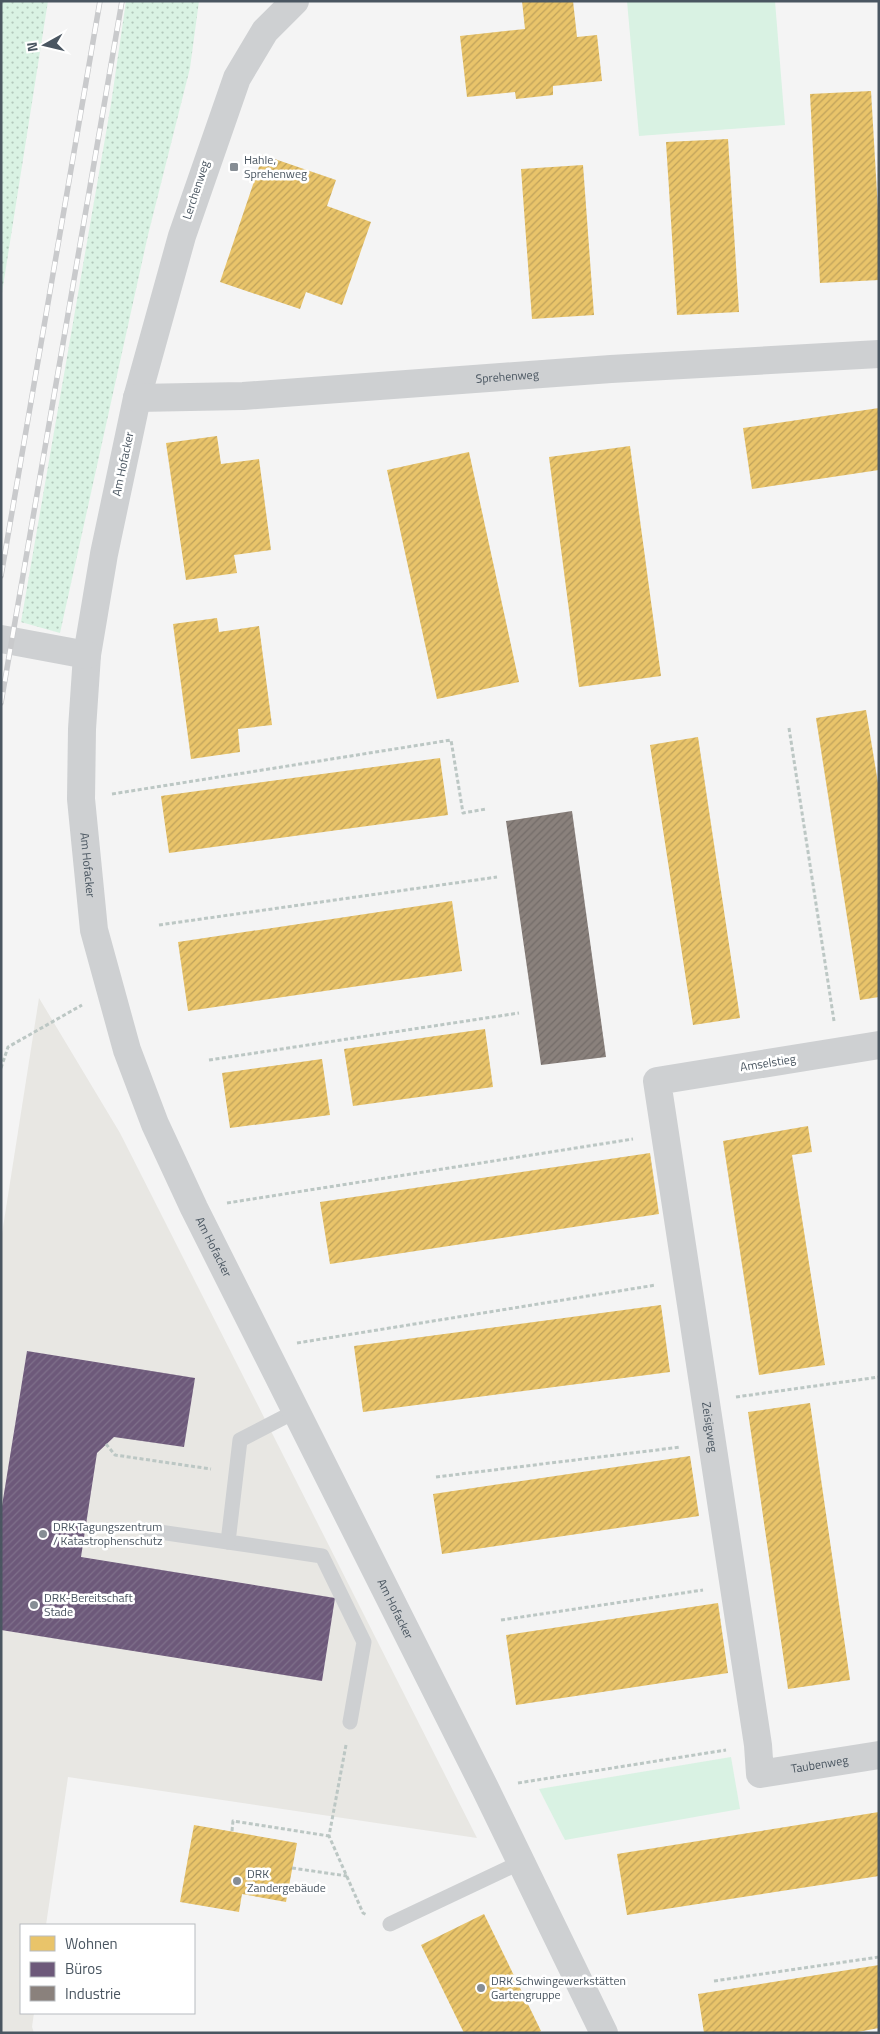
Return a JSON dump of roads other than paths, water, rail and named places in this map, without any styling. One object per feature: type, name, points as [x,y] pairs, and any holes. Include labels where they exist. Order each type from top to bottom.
[{"type":"street","name":"Lerchenweg","points":[[137,398],[182,236],[207,158],[237,78],[265,31],[295,1]]},
{"type":"street","name":"Sprehenweg","points":[[137,398],[243,396],[601,370],[879,354]]},
{"type":"street","name":"Am Hofacker","points":[[137,398],[104,554],[87,655],[82,729],[82,799],[86,864],[94,930],[127,1050],[155,1124],[194,1208],[485,1788],[604,2033]]},
{"type":"street","points":[[1,639],[87,655]]},
{"type":"street","name":"Amselstieg","points":[[657,1081],[879,1045]]},
{"type":"street","name":"Zeisigweg","points":[[657,1081],[758,1745],[760,1774]]},
{"type":"street","name":"Taubenweg","points":[[760,1774],[879,1756]]},
{"type":"lane","points":[[228,1542],[240,1440],[296,1411]]},
{"type":"lane","points":[[146,1530],[322,1556],[364,1642],[350,1722]]},
{"type":"lane","points":[[390,1924],[521,1862]]},
{"type":"railway","points":[[1,576],[100,1]]},
{"type":"railway","points":[[1,703],[122,1]]},
{"type":"place","name":"Hahle, Sprehenweg","points":[[234,167]]},
{"type":"place","name":"DRK Tagungszentrum / Katastrophenschutz","points":[[43,1534]]},
{"type":"place","name":"DRK-Bereitschaft Stade","points":[[34,1605]]},
{"type":"place","name":"DRK Zandergebäude","points":[[237,1881]]},
{"type":"place","name":"DRK Schwingewerkstätten Gartengruppe","points":[[481,1988]]}]
